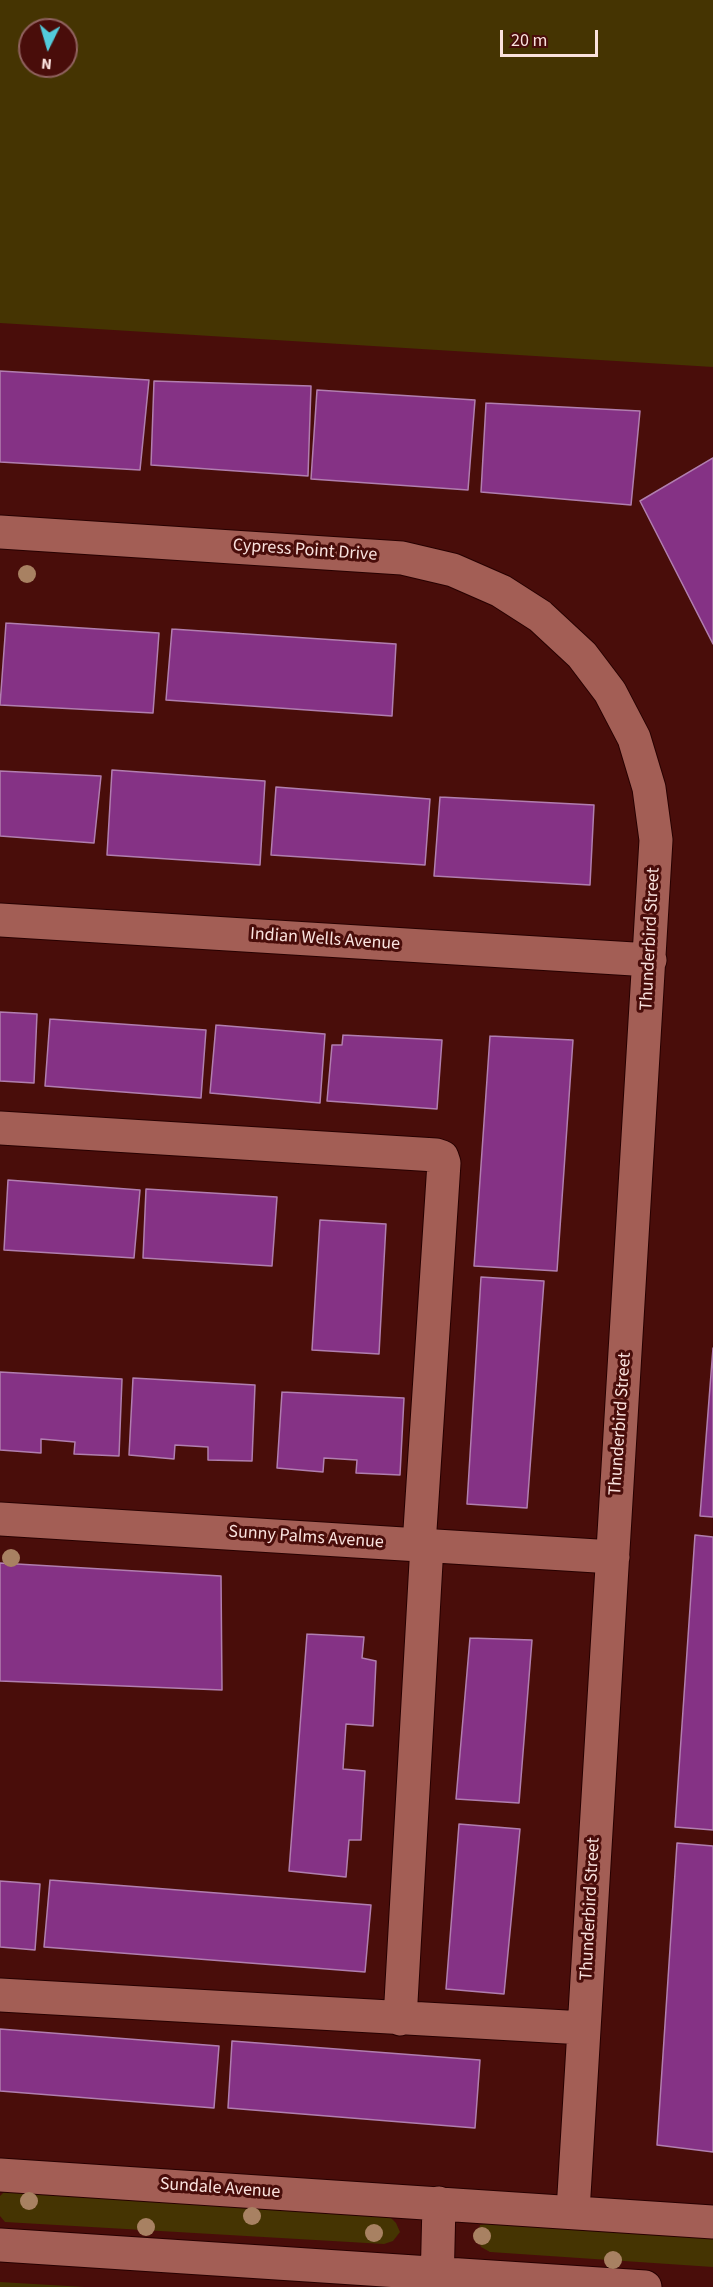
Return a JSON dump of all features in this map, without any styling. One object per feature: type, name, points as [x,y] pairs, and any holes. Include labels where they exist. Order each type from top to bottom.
[{"type":"street","name":"Cypress Point Drive","points":[[0,532],[402,558],[453,570],[501,591],[540,616],[582,655]]},
{"type":"street","name":"Thunderbird Street","points":[[573,2211],[656,840],[649,788],[634,738],[610,692],[582,655]]},
{"type":"street","name":"Indian Wells Avenue","points":[[0,920],[650,960]]},
{"type":"street","points":[[0,1128],[442,1157],[444,1163],[400,2019]]},
{"type":"street","name":"Sunny Palms Avenue","points":[[0,1519],[613,1557]]},
{"type":"street","points":[[0,1995],[584,2028]]},
{"type":"street","name":"Sundale Avenue","points":[[0,2175],[713,2222]]},
{"type":"street","points":[[438,2280],[439,2203]]},
{"type":"street","points":[[0,2245],[438,2280],[645,2287]]},
{"type":"shaded area","points":[[0,0],[713,0],[713,367],[0,323]]},
{"type":"shaded area","points":[[5,2191],[388,2215],[396,2223],[400,2232],[393,2241],[384,2244],[5,2222],[0,2216],[0,2196]]},
{"type":"shaded area","points":[[499,2222],[713,2237],[713,2267],[490,2252],[481,2247],[477,2237],[480,2225]]},
{"type":"shaded area","points":[[0,2282],[85,2287],[0,2287]]},
{"type":"building","points":[[0,371],[149,380],[140,470],[0,462]]},
{"type":"building","points":[[154,381],[311,386],[308,476],[151,465]]},
{"type":"building","points":[[317,390],[475,400],[468,490],[311,479]]},
{"type":"building","points":[[486,403],[640,411],[631,505],[481,492]]},
{"type":"building","points":[[713,458],[713,644],[640,501]]},
{"type":"building","points":[[6,623],[159,633],[153,713],[0,705]]},
{"type":"building","points":[[172,629],[396,644],[392,716],[166,700]]},
{"type":"building","points":[[112,770],[265,781],[260,865],[107,855]]},
{"type":"building","points":[[0,771],[101,776],[94,843],[0,836]]},
{"type":"building","points":[[276,787],[430,799],[425,865],[271,855]]},
{"type":"building","points":[[440,797],[594,805],[590,885],[434,876]]},
{"type":"building","points":[[0,1012],[37,1014],[34,1083],[0,1081]]},
{"type":"building","points":[[50,1019],[206,1030],[201,1098],[45,1086]]},
{"type":"building","points":[[216,1025],[325,1034],[320,1103],[210,1093]]},
{"type":"building","points":[[343,1035],[442,1040],[437,1109],[327,1101],[332,1045],[342,1045]]},
{"type":"building","points":[[490,1036],[573,1040],[557,1271],[474,1266]]},
{"type":"building","points":[[8,1180],[140,1190],[134,1258],[4,1250]]},
{"type":"building","points":[[146,1189],[277,1197],[272,1266],[143,1258]]},
{"type":"building","points":[[320,1220],[386,1224],[379,1354],[312,1350]]},
{"type":"building","points":[[481,1277],[544,1281],[527,1508],[467,1504]]},
{"type":"building","points":[[713,1348],[713,1517],[700,1516]]},
{"type":"building","points":[[0,1372],[122,1379],[119,1456],[74,1454],[75,1442],[41,1439],[41,1453],[0,1450]]},
{"type":"building","points":[[133,1378],[255,1385],[252,1461],[208,1460],[208,1447],[175,1445],[174,1459],[129,1455]]},
{"type":"building","points":[[282,1392],[404,1398],[400,1475],[356,1473],[357,1460],[324,1458],[323,1472],[277,1468]]},
{"type":"building","points":[[695,1535],[713,1537],[713,1830],[675,1827]]},
{"type":"building","points":[[0,1563],[221,1576],[222,1690],[0,1681]]},
{"type":"building","points":[[307,1634],[364,1637],[362,1658],[376,1661],[373,1726],[346,1724],[343,1769],[365,1771],[361,1840],[349,1840],[346,1877],[289,1871]]},
{"type":"building","points":[[470,1638],[532,1640],[519,1803],[456,1799]]},
{"type":"building","points":[[459,1824],[520,1829],[504,1994],[446,1989]]},
{"type":"building","points":[[677,1843],[713,1846],[713,2152],[657,2145]]},
{"type":"building","points":[[50,1880],[371,1905],[365,1972],[44,1947]]},
{"type":"building","points":[[0,1881],[40,1884],[35,1950],[0,1947]]},
{"type":"building","points":[[0,2029],[219,2046],[214,2108],[0,2091]]},
{"type":"building","points":[[232,2041],[480,2060],[475,2128],[228,2108]]}]
